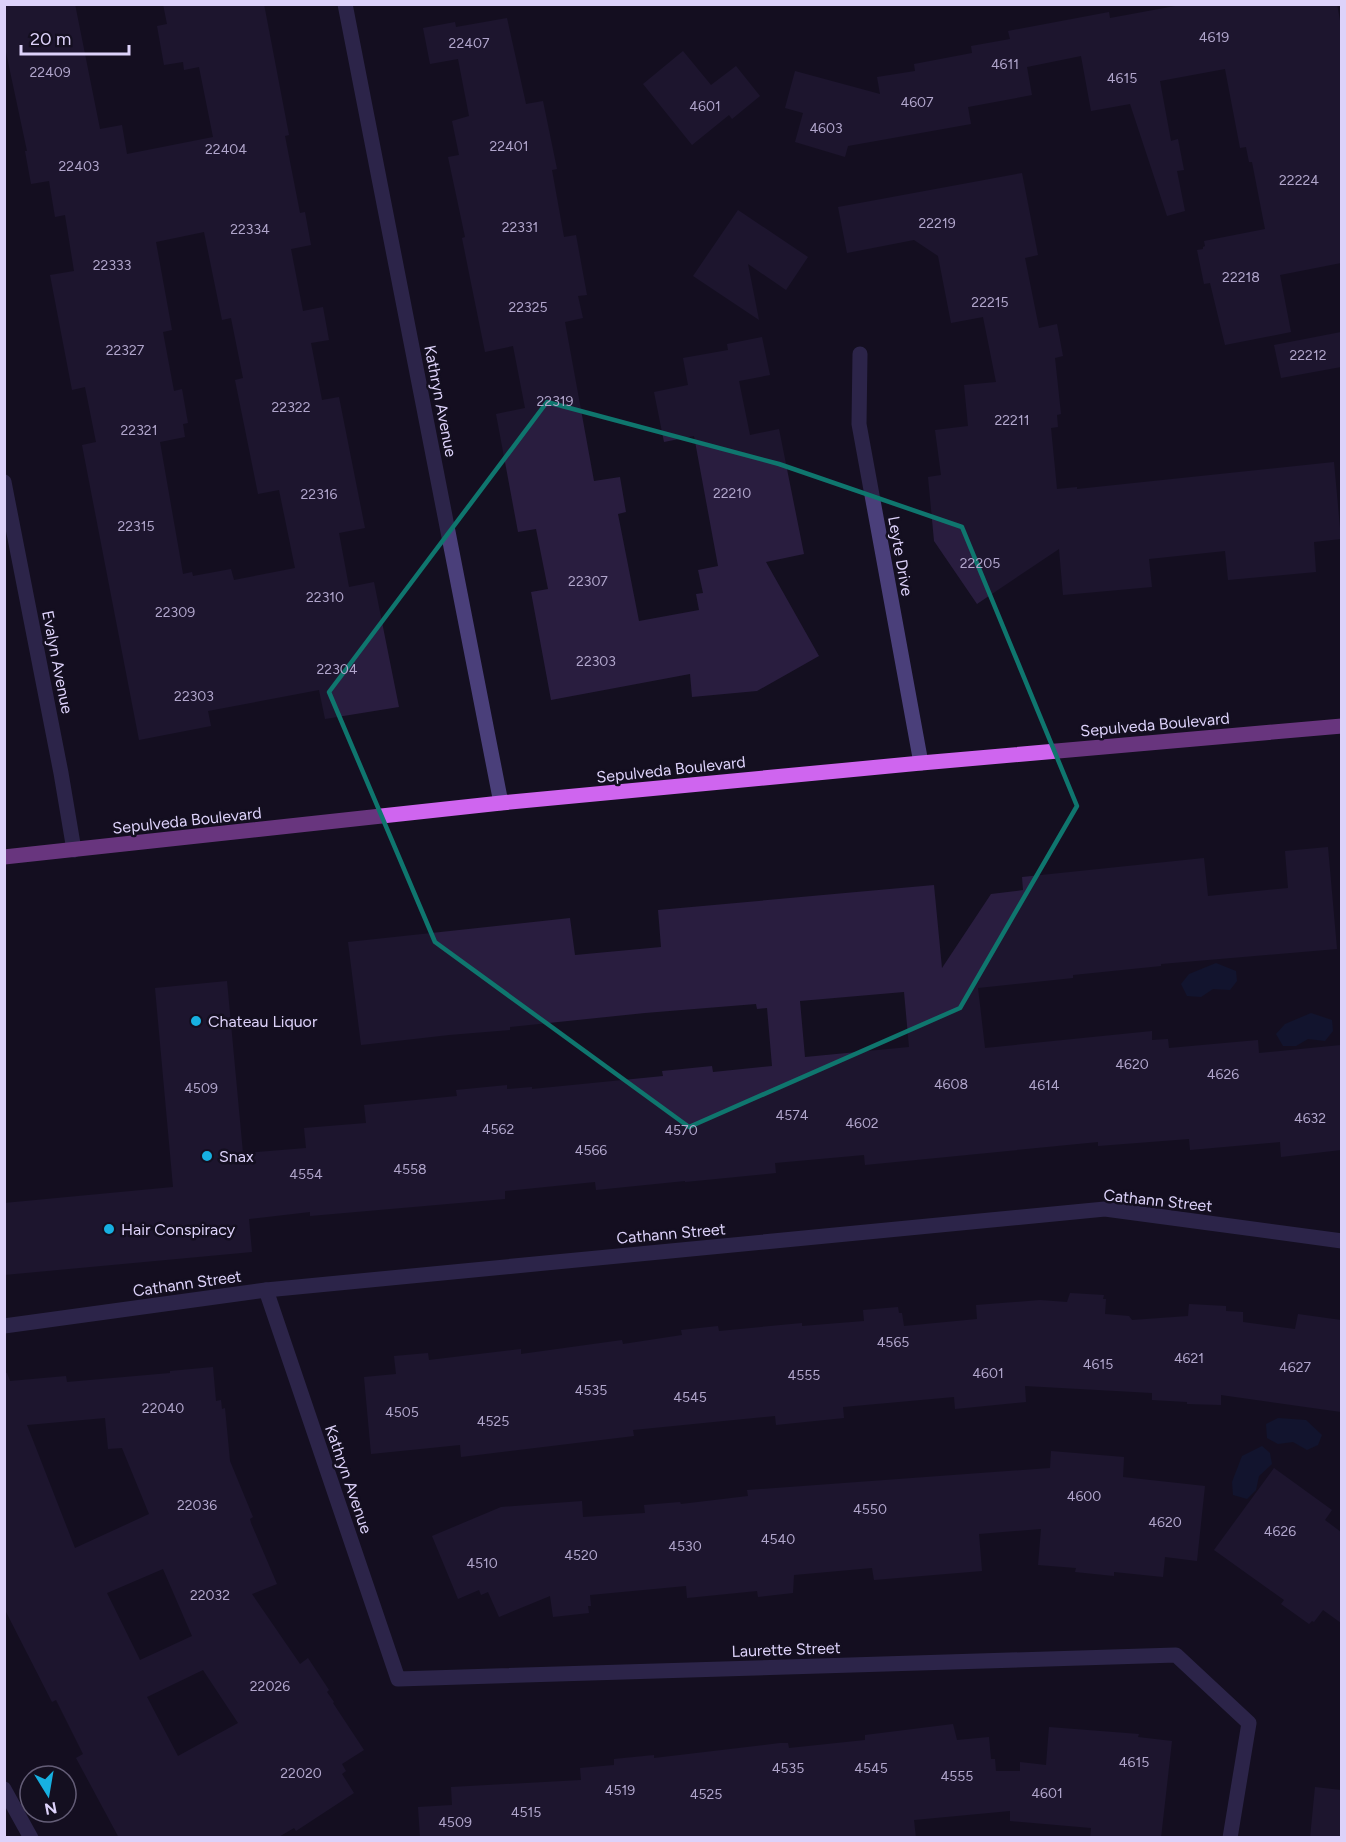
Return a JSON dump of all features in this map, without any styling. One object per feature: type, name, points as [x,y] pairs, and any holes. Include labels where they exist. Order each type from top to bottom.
[{"type":"main road","name":"Sepulveda Boulevard","points":[[4,857],[501,803],[1341,726]]},
{"type":"street","name":"Kathryn Avenue","points":[[345,4],[501,803]]},
{"type":"street","name":"Leyte Drive","points":[[860,354],[859,424],[921,763]]},
{"type":"street","name":"Evalyn Avenue","points":[[4,482],[62,773],[74,850]]},
{"type":"street","name":"Cathann Street","points":[[4,1326],[266,1290],[1105,1209],[1341,1241]]},
{"type":"street","name":"Kathryn Avenue","points":[[266,1290],[398,1679]]},
{"type":"street","name":"Laurette Street","points":[[398,1679],[1176,1655],[1249,1723],[1230,1838]]},
{"type":"street","points":[[4,1790],[32,1838]]},
{"type":"highlighted area","points":[[547,402],[779,464],[962,527],[1077,806],[960,1008],[689,1127],[435,942],[329,692]]},
{"type":"water","points":[[1216,963],[1236,971],[1237,981],[1230,990],[1213,989],[1201,997],[1187,996],[1181,984],[1189,974]]},
{"type":"water","points":[[1311,1013],[1332,1020],[1333,1031],[1325,1041],[1308,1039],[1296,1046],[1283,1046],[1276,1034],[1285,1024]]},
{"type":"water","points":[[1278,1418],[1306,1420],[1322,1435],[1318,1445],[1307,1450],[1293,1442],[1278,1444],[1267,1438],[1266,1424]]},
{"type":"water","points":[[1262,1446],[1270,1453],[1272,1464],[1259,1476],[1256,1490],[1247,1499],[1233,1495],[1232,1482],[1242,1456]]},
{"type":"building","points":[[4,4],[75,4],[100,129],[122,125],[127,154],[213,137],[199,67],[184,70],[183,62],[164,65],[157,26],[167,24],[163,4],[264,4],[289,135],[285,136],[300,213],[305,212],[311,245],[291,249],[303,311],[323,307],[329,340],[311,343],[322,400],[339,397],[365,528],[339,533],[349,587],[374,582],[399,707],[325,719],[319,690],[208,711],[211,726],[139,740],[82,445],[96,442],[85,387],[72,390],[50,275],[74,271],[65,215],[55,217],[49,181],[31,184],[25,151],[27,151],[4,43]],"holes":[[[204,232],[222,320],[231,318],[243,378],[235,380],[258,494],[279,490],[295,568],[234,580],[231,569],[193,576],[192,572],[183,574],[160,442],[185,437],[183,424],[188,423],[182,389],[174,391],[163,332],[172,330],[156,242]]]},
{"type":"building","points":[[1186,4],[1337,4],[1341,26],[1341,263],[1280,275],[1291,332],[1225,345],[1210,283],[1204,284],[1197,250],[1203,249],[1204,241],[1265,229],[1252,162],[1249,162],[1246,147],[1240,148],[1225,69],[1160,81],[1171,141],[1178,139],[1184,170],[1177,171],[1185,211],[1167,216],[1130,104],[1091,111],[1081,56],[1027,67],[1032,95],[968,107],[971,124],[848,146],[845,157],[795,142],[803,113],[785,108],[795,71],[880,94],[877,77],[915,71],[914,64],[972,53],[971,46],[1010,39],[1008,31],[1109,12],[1110,18]]},
{"type":"building","points":[[507,18],[526,104],[543,101],[557,169],[552,170],[564,237],[576,235],[587,295],[578,296],[583,318],[565,322],[594,481],[620,477],[626,512],[618,514],[639,621],[699,610],[696,594],[703,593],[698,570],[718,566],[694,436],[664,442],[654,392],[688,385],[683,358],[728,350],[727,344],[762,337],[770,375],[739,381],[750,435],[779,429],[804,554],[766,562],[819,656],[757,691],[692,697],[690,674],[551,700],[531,592],[548,589],[536,529],[518,532],[496,414],[525,408],[513,346],[485,352],[462,238],[465,237],[448,157],[459,155],[452,121],[469,116],[458,59],[430,64],[423,28],[455,22],[456,27]]},
{"type":"building","points":[[683,51],[711,85],[736,66],[760,96],[732,119],[729,115],[692,145],[643,84]]},
{"type":"building","points":[[1022,173],[1038,255],[1025,258],[1039,328],[1057,324],[1063,356],[1055,358],[1061,414],[1057,415],[1058,427],[1051,428],[1057,489],[1077,487],[1077,489],[1334,462],[1341,539],[1314,542],[1316,572],[1228,580],[1225,551],[1149,559],[1152,587],[1063,595],[1059,549],[977,604],[934,541],[928,477],[941,475],[935,430],[968,426],[964,385],[996,382],[983,317],[951,323],[938,256],[914,240],[847,253],[838,207]]},
{"type":"building","points":[[738,210],[808,257],[786,290],[748,264],[759,320],[693,276]]},
{"type":"building","points":[[1341,332],[1341,367],[1281,378],[1274,345]]},
{"type":"building","points":[[1328,847],[1337,949],[1161,964],[1161,966],[1073,975],[1073,978],[978,988],[985,1048],[1152,1031],[1152,1040],[1168,1039],[1169,1048],[1258,1040],[1259,1053],[1341,1045],[1341,1150],[1281,1157],[1280,1142],[1190,1150],[1189,1139],[1098,1146],[1098,1142],[865,1165],[864,1155],[775,1163],[776,1173],[596,1190],[595,1182],[505,1191],[505,1199],[310,1216],[310,1212],[249,1219],[252,1252],[4,1275],[4,1203],[173,1187],[155,988],[227,981],[243,1153],[306,1148],[304,1128],[366,1123],[364,1105],[457,1096],[456,1090],[507,1085],[507,1089],[532,1087],[532,1089],[663,1076],[662,1071],[712,1066],[713,1072],[772,1066],[767,1008],[757,1009],[756,1004],[510,1027],[510,1030],[361,1045],[348,942],[570,918],[575,955],[661,947],[658,910],[934,885],[942,968],[991,894],[1023,890],[1022,877],[1204,858],[1208,896],[1288,888],[1285,851]],"holes":[[[904,992],[909,1047],[805,1057],[800,1001]]]},
{"type":"building","points":[[1070,1293],[1104,1295],[1105,1314],[1129,1316],[1132,1320],[1188,1316],[1189,1304],[1226,1306],[1226,1311],[1243,1312],[1243,1322],[1295,1329],[1298,1314],[1341,1320],[1341,1412],[1221,1395],[1221,1405],[1187,1404],[1187,1402],[1152,1400],[1152,1393],[1025,1386],[1026,1402],[955,1409],[954,1397],[843,1407],[844,1418],[776,1425],[775,1416],[633,1430],[634,1436],[461,1457],[460,1445],[371,1454],[364,1377],[396,1374],[394,1356],[428,1353],[429,1360],[521,1349],[521,1354],[622,1340],[623,1344],[682,1335],[681,1330],[718,1326],[719,1331],[802,1323],[802,1326],[864,1321],[863,1310],[898,1307],[899,1313],[902,1313],[904,1326],[977,1319],[976,1305],[1040,1300],[1067,1302]]},
{"type":"building","points":[[213,1367],[216,1401],[221,1400],[222,1409],[225,1408],[230,1461],[253,1517],[250,1519],[251,1523],[277,1584],[252,1594],[300,1664],[308,1658],[329,1690],[327,1692],[333,1703],[364,1750],[342,1764],[346,1771],[342,1774],[354,1793],[296,1831],[294,1828],[277,1838],[119,1838],[76,1758],[83,1754],[56,1700],[52,1702],[4,1608],[4,1373],[7,1373],[10,1381],[66,1376],[67,1382],[170,1373],[170,1371]],"holes":[[[105,1418],[108,1449],[122,1448],[149,1514],[75,1548],[27,1425]],[[163,1569],[192,1636],[140,1660],[107,1593]],[[203,1670],[238,1723],[178,1756],[147,1697]]]},
{"type":"building","points":[[1051,1451],[1124,1457],[1123,1477],[1205,1486],[1197,1561],[1165,1557],[1163,1577],[1114,1572],[1114,1576],[1075,1572],[1076,1568],[1038,1565],[1041,1529],[979,1534],[982,1571],[874,1580],[872,1568],[794,1575],[793,1593],[758,1597],[757,1591],[687,1598],[686,1586],[590,1595],[589,1613],[553,1617],[550,1596],[499,1617],[488,1592],[481,1595],[479,1590],[458,1599],[432,1536],[501,1507],[582,1501],[583,1517],[645,1513],[644,1505],[680,1502],[681,1504],[748,1496],[747,1490],[1050,1468]]},
{"type":"building","points":[[1274,1468],[1332,1510],[1325,1520],[1341,1532],[1341,1623],[1323,1610],[1314,1622],[1309,1624],[1281,1604],[1284,1600],[1214,1550]]},
{"type":"building","points":[[953,1724],[957,1740],[989,1737],[991,1759],[995,1759],[996,1771],[1020,1771],[1020,1762],[1046,1765],[1049,1727],[1139,1734],[1138,1737],[1172,1741],[1161,1838],[1090,1838],[1091,1828],[1010,1821],[1010,1811],[914,1820],[916,1838],[420,1838],[418,1807],[452,1805],[451,1787],[581,1780],[580,1768],[614,1765],[614,1759],[654,1755],[654,1758],[780,1743],[788,1743],[789,1748],[865,1740],[865,1735]]},
{"type":"building","points":[[1315,1787],[1341,1790],[1341,1838],[1310,1838]]},
{"type":"place","name":"Chateau Liquor","points":[[196,1021]]},
{"type":"place","name":"Snax","points":[[207,1156]]},
{"type":"place","name":"Hair Conspiracy","points":[[109,1229]]}]
